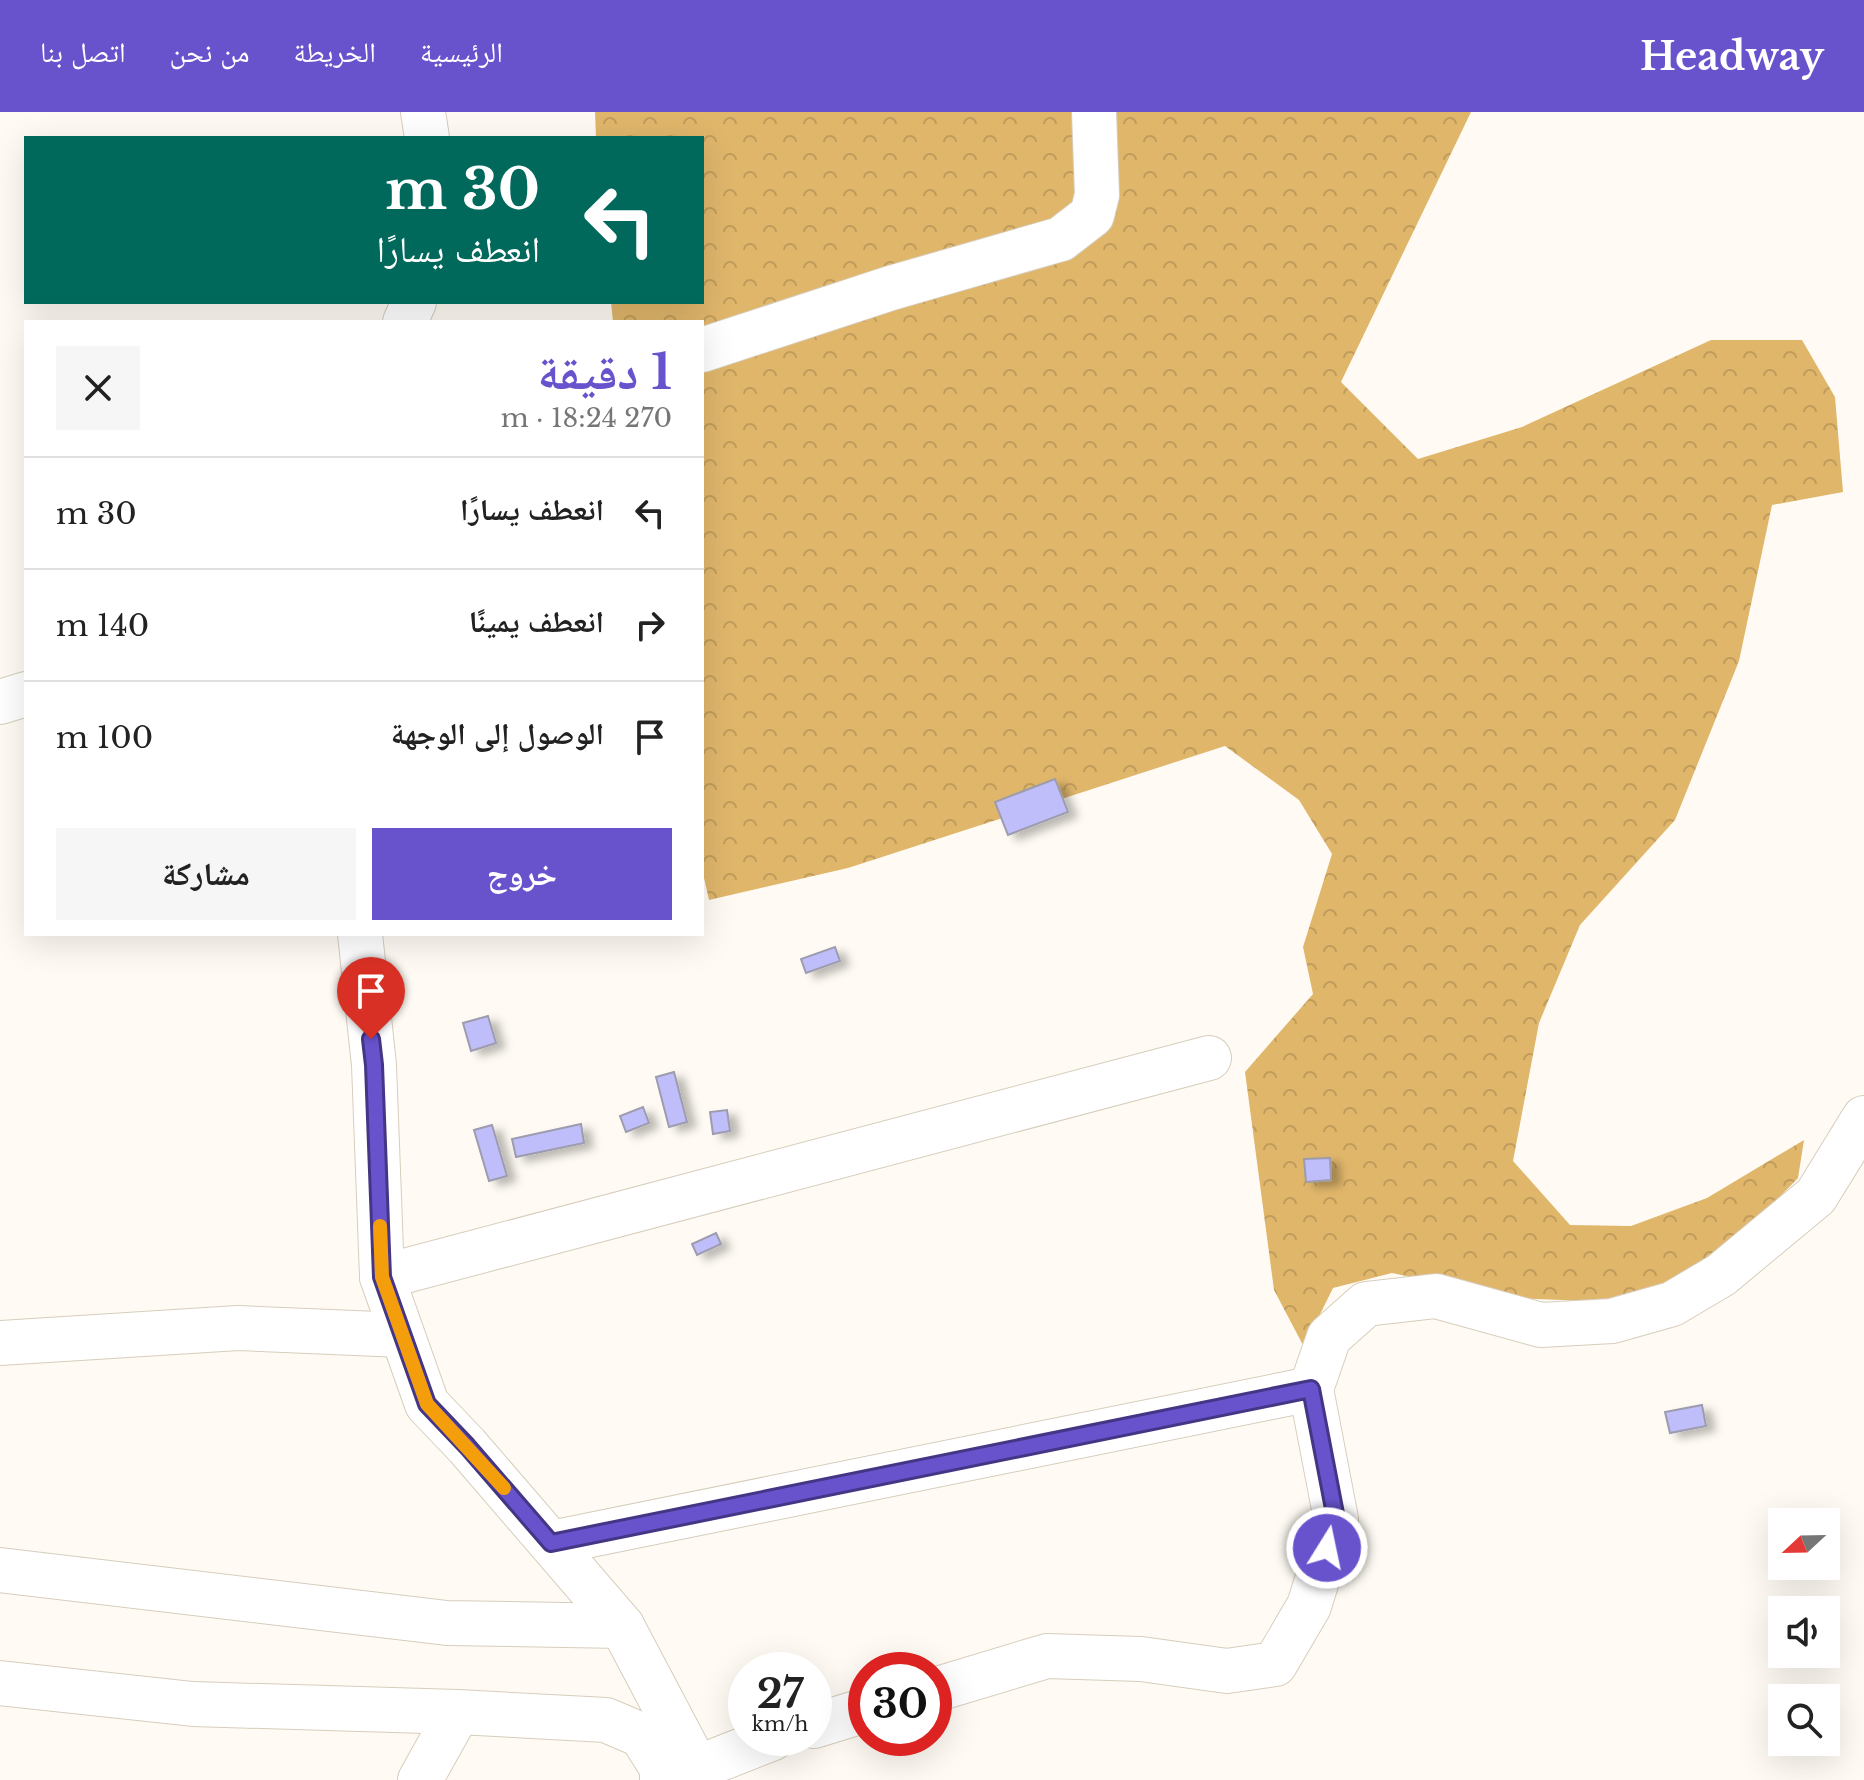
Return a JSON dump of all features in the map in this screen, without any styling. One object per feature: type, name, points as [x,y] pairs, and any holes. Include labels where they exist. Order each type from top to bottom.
[{"type":"street","points":[[423,112],[427,136]]},
{"type":"street","points":[[704,349],[891,288],[1061,239],[1092,215],[1097,195],[1094,112]]},
{"type":"street","points":[[0,702],[24,695]]},
{"type":"street","points":[[360,936],[374,1065],[382,1277],[427,1404],[622,1626],[681,1776]]},
{"type":"street","points":[[382,1277],[1209,1058]]},
{"type":"street","points":[[952,1685],[1047,1656],[1141,1659],[1227,1671],[1275,1664],[1309,1606],[1336,1519],[1311,1389],[1329,1337],[1366,1304],[1436,1296],[1541,1325],[1612,1321],[1672,1304],[1721,1275],[1816,1196],[1864,1118]]},
{"type":"street","points":[[0,1343],[238,1328],[402,1335]]},
{"type":"street","points":[[551,1543],[1311,1389]]},
{"type":"street","points":[[0,1570],[447,1623],[622,1626]]},
{"type":"street","points":[[0,1683],[193,1704],[606,1720],[641,1735],[662,1768],[681,1776],[729,1756]]},
{"type":"street","points":[[420,1780],[458,1712]]},
{"type":"green space","points":[[595,112],[1471,112],[1341,382],[1418,459],[1522,427],[1711,340],[1802,340],[1835,397],[1843,492],[1772,505],[1739,661],[1675,820],[1580,925],[1539,1023],[1513,1161],[1570,1225],[1631,1226],[1707,1198],[1804,1140],[1798,1178],[1750,1227],[1693,1267],[1647,1294],[1612,1302],[1510,1298],[1392,1273],[1333,1288],[1304,1347],[1274,1290],[1245,1072],[1313,994],[1303,947],[1332,854],[1299,800],[1225,746],[848,868],[709,900],[704,878],[704,320],[613,320],[611,304],[704,304],[704,136],[596,136]]},
{"type":"building","points":[[1055,779],[1068,812],[1008,835],[995,802]]},
{"type":"building","points":[[835,947],[840,961],[806,973],[801,959]]},
{"type":"building","points":[[488,1016],[496,1043],[471,1051],[463,1023]]},
{"type":"building","points":[[674,1072],[687,1122],[669,1127],[656,1077]]},
{"type":"building","points":[[643,1107],[649,1123],[626,1132],[620,1116]]},
{"type":"building","points":[[727,1110],[730,1131],[713,1134],[710,1112]]},
{"type":"building","points":[[581,1124],[584,1143],[516,1157],[512,1139]]},
{"type":"building","points":[[492,1125],[507,1176],[489,1181],[474,1130]]},
{"type":"building","points":[[1330,1158],[1331,1180],[1306,1182],[1304,1159]]},
{"type":"building","points":[[716,1233],[721,1244],[697,1255],[692,1244]]},
{"type":"building","points":[[1702,1405],[1706,1426],[1670,1433],[1665,1412]]},
{"type":"slow traffic","points":[[380,1226],[382,1277],[427,1404],[504,1488]]},
{"type":"route","points":[[371,1039],[382,1277],[427,1404],[551,1543],[1311,1389],[1336,1519],[1327,1548]]}]
